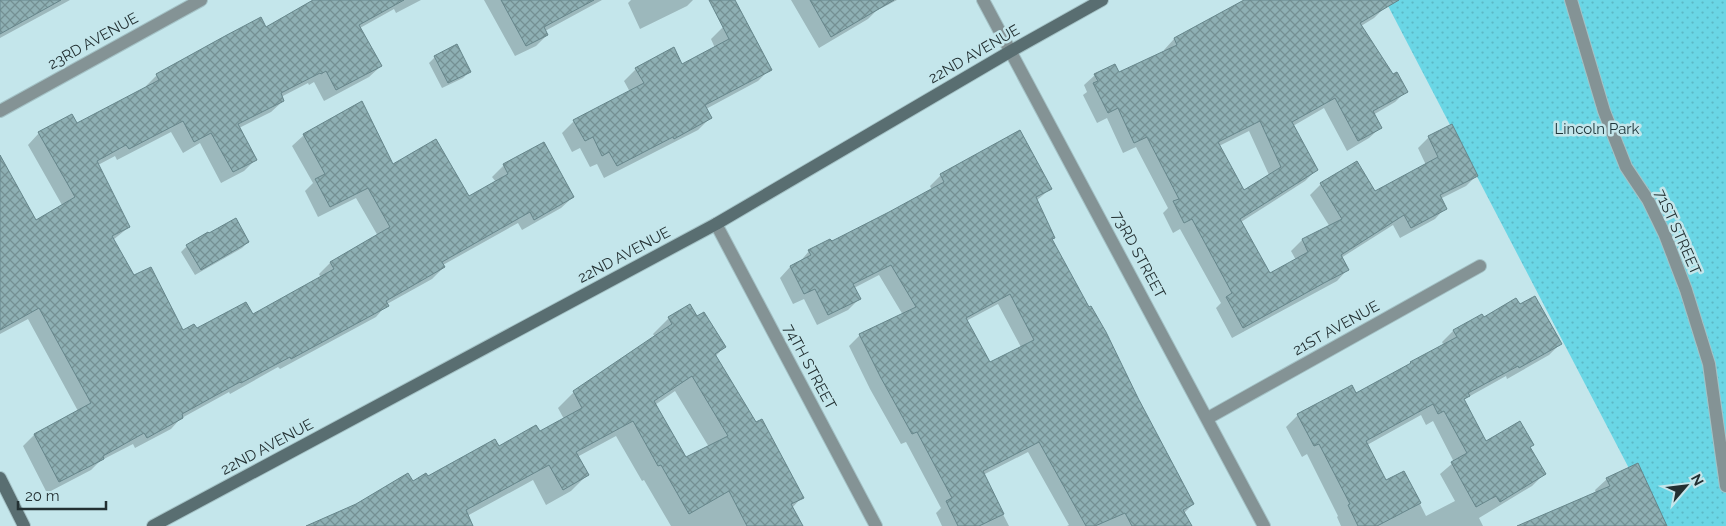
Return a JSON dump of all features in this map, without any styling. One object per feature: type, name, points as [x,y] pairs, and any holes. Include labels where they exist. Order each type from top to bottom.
[{"type":"street","name":"23RD AVENUE","points":[[0,111],[201,0]]},
{"type":"street","name":"73RD STREET","points":[[983,0],[1264,526]]},
{"type":"street","name":"22ND AVENUE","points":[[153,526],[716,224],[1011,51],[1102,0]]},
{"type":"street","name":"71ST STREET","points":[[1572,0],[1604,111],[1626,168],[1648,200],[1665,235],[1686,290],[1709,364],[1726,486]]},
{"type":"street","name":"74TH STREET","points":[[716,224],[876,526]]},
{"type":"street","name":"21ST AVENUE","points":[[1208,418],[1480,266]]},
{"type":"street","points":[[0,478],[24,526]]},
{"type":"green space","name":"Lincoln Park","points":[[1385,0],[1726,0],[1726,526],[1659,526]]},
{"type":"building","points":[[0,0],[61,0],[0,34]]},
{"type":"building","points":[[313,0],[404,0],[359,25],[382,66],[336,90],[326,71],[281,93],[284,101],[238,124],[257,160],[233,172],[211,133],[194,142],[183,121],[129,149],[126,145],[97,161],[130,227],[112,236],[134,275],[151,267],[183,330],[194,324],[197,328],[246,302],[253,314],[334,269],[330,262],[390,227],[368,188],[330,207],[315,179],[325,174],[303,134],[362,101],[393,164],[436,139],[469,196],[508,174],[503,164],[544,142],[574,197],[534,220],[530,212],[442,262],[445,267],[386,301],[389,306],[291,359],[290,357],[240,382],[182,414],[183,418],[147,438],[144,433],[103,456],[104,459],[59,482],[34,434],[91,403],[39,308],[0,330],[0,155],[36,220],[75,197],[38,132],[72,114],[77,123],[159,80],[156,74],[261,17],[266,27]]},
{"type":"building","points":[[501,0],[594,0],[544,27],[548,35],[526,46]]},
{"type":"building","points":[[709,0],[735,0],[772,70],[705,105],[712,118],[674,139],[673,137],[617,166],[609,152],[602,156],[593,137],[585,141],[573,120],[644,83],[635,68],[674,47],[682,64],[729,39]]},
{"type":"building","points":[[810,0],[894,0],[831,37]]},
{"type":"building","points":[[1244,0],[1399,0],[1360,23],[1393,74],[1397,72],[1408,92],[1373,111],[1382,128],[1358,141],[1335,98],[1292,122],[1318,170],[1240,219],[1270,273],[1308,252],[1302,239],[1342,219],[1320,183],[1357,161],[1375,191],[1438,157],[1428,136],[1452,124],[1478,176],[1440,195],[1447,209],[1411,228],[1404,215],[1341,255],[1349,270],[1243,328],[1226,297],[1232,293],[1192,219],[1184,223],[1173,201],[1179,199],[1147,137],[1134,143],[1118,108],[1108,113],[1093,83],[1098,81],[1094,74],[1115,64],[1119,72],[1177,45],[1174,38]],"holes":[[[1260,121],[1281,167],[1244,190],[1218,142]]]},
{"type":"building","points":[[457,44],[471,72],[448,83],[434,56]]},
{"type":"building","points":[[1020,130],[1052,189],[1036,197],[1055,238],[1052,239],[1089,307],[1091,306],[1106,332],[1138,398],[1194,504],[1183,510],[1192,526],[1132,526],[1125,513],[1095,526],[1086,526],[1039,442],[983,471],[1004,514],[979,526],[958,526],[946,501],[952,498],[917,432],[912,434],[859,334],[916,307],[891,265],[853,284],[861,299],[828,315],[815,289],[804,294],[790,266],[811,255],[808,250],[830,239],[832,241],[944,182],[940,174]],"holes":[[[1010,294],[1034,340],[990,362],[966,318]]]},
{"type":"building","points":[[236,218],[249,242],[201,270],[186,245]]},
{"type":"building","points":[[1535,296],[1562,344],[1468,393],[1470,396],[1464,399],[1486,441],[1520,421],[1534,445],[1530,447],[1546,474],[1500,502],[1496,496],[1476,507],[1451,462],[1467,453],[1444,411],[1438,414],[1433,404],[1366,441],[1386,480],[1404,471],[1421,503],[1377,526],[1358,526],[1348,505],[1350,504],[1319,444],[1314,446],[1297,414],[1352,385],[1356,393],[1457,337],[1453,330],[1482,314],[1484,317],[1516,298],[1520,304]]},
{"type":"building","points":[[690,304],[697,316],[704,312],[726,347],[715,354],[756,422],[762,419],[804,498],[791,504],[803,526],[747,526],[729,491],[689,514],[661,465],[658,466],[633,421],[576,452],[589,475],[563,490],[549,465],[466,510],[473,526],[306,526],[356,504],[408,473],[413,481],[426,473],[428,476],[495,439],[499,446],[536,425],[540,431],[582,408],[573,391],[672,324],[668,317]],"holes":[[[692,376],[728,436],[686,457],[654,401]]]},
{"type":"building","points":[[1638,463],[1667,526],[1517,526],[1610,486],[1606,478]]}]
